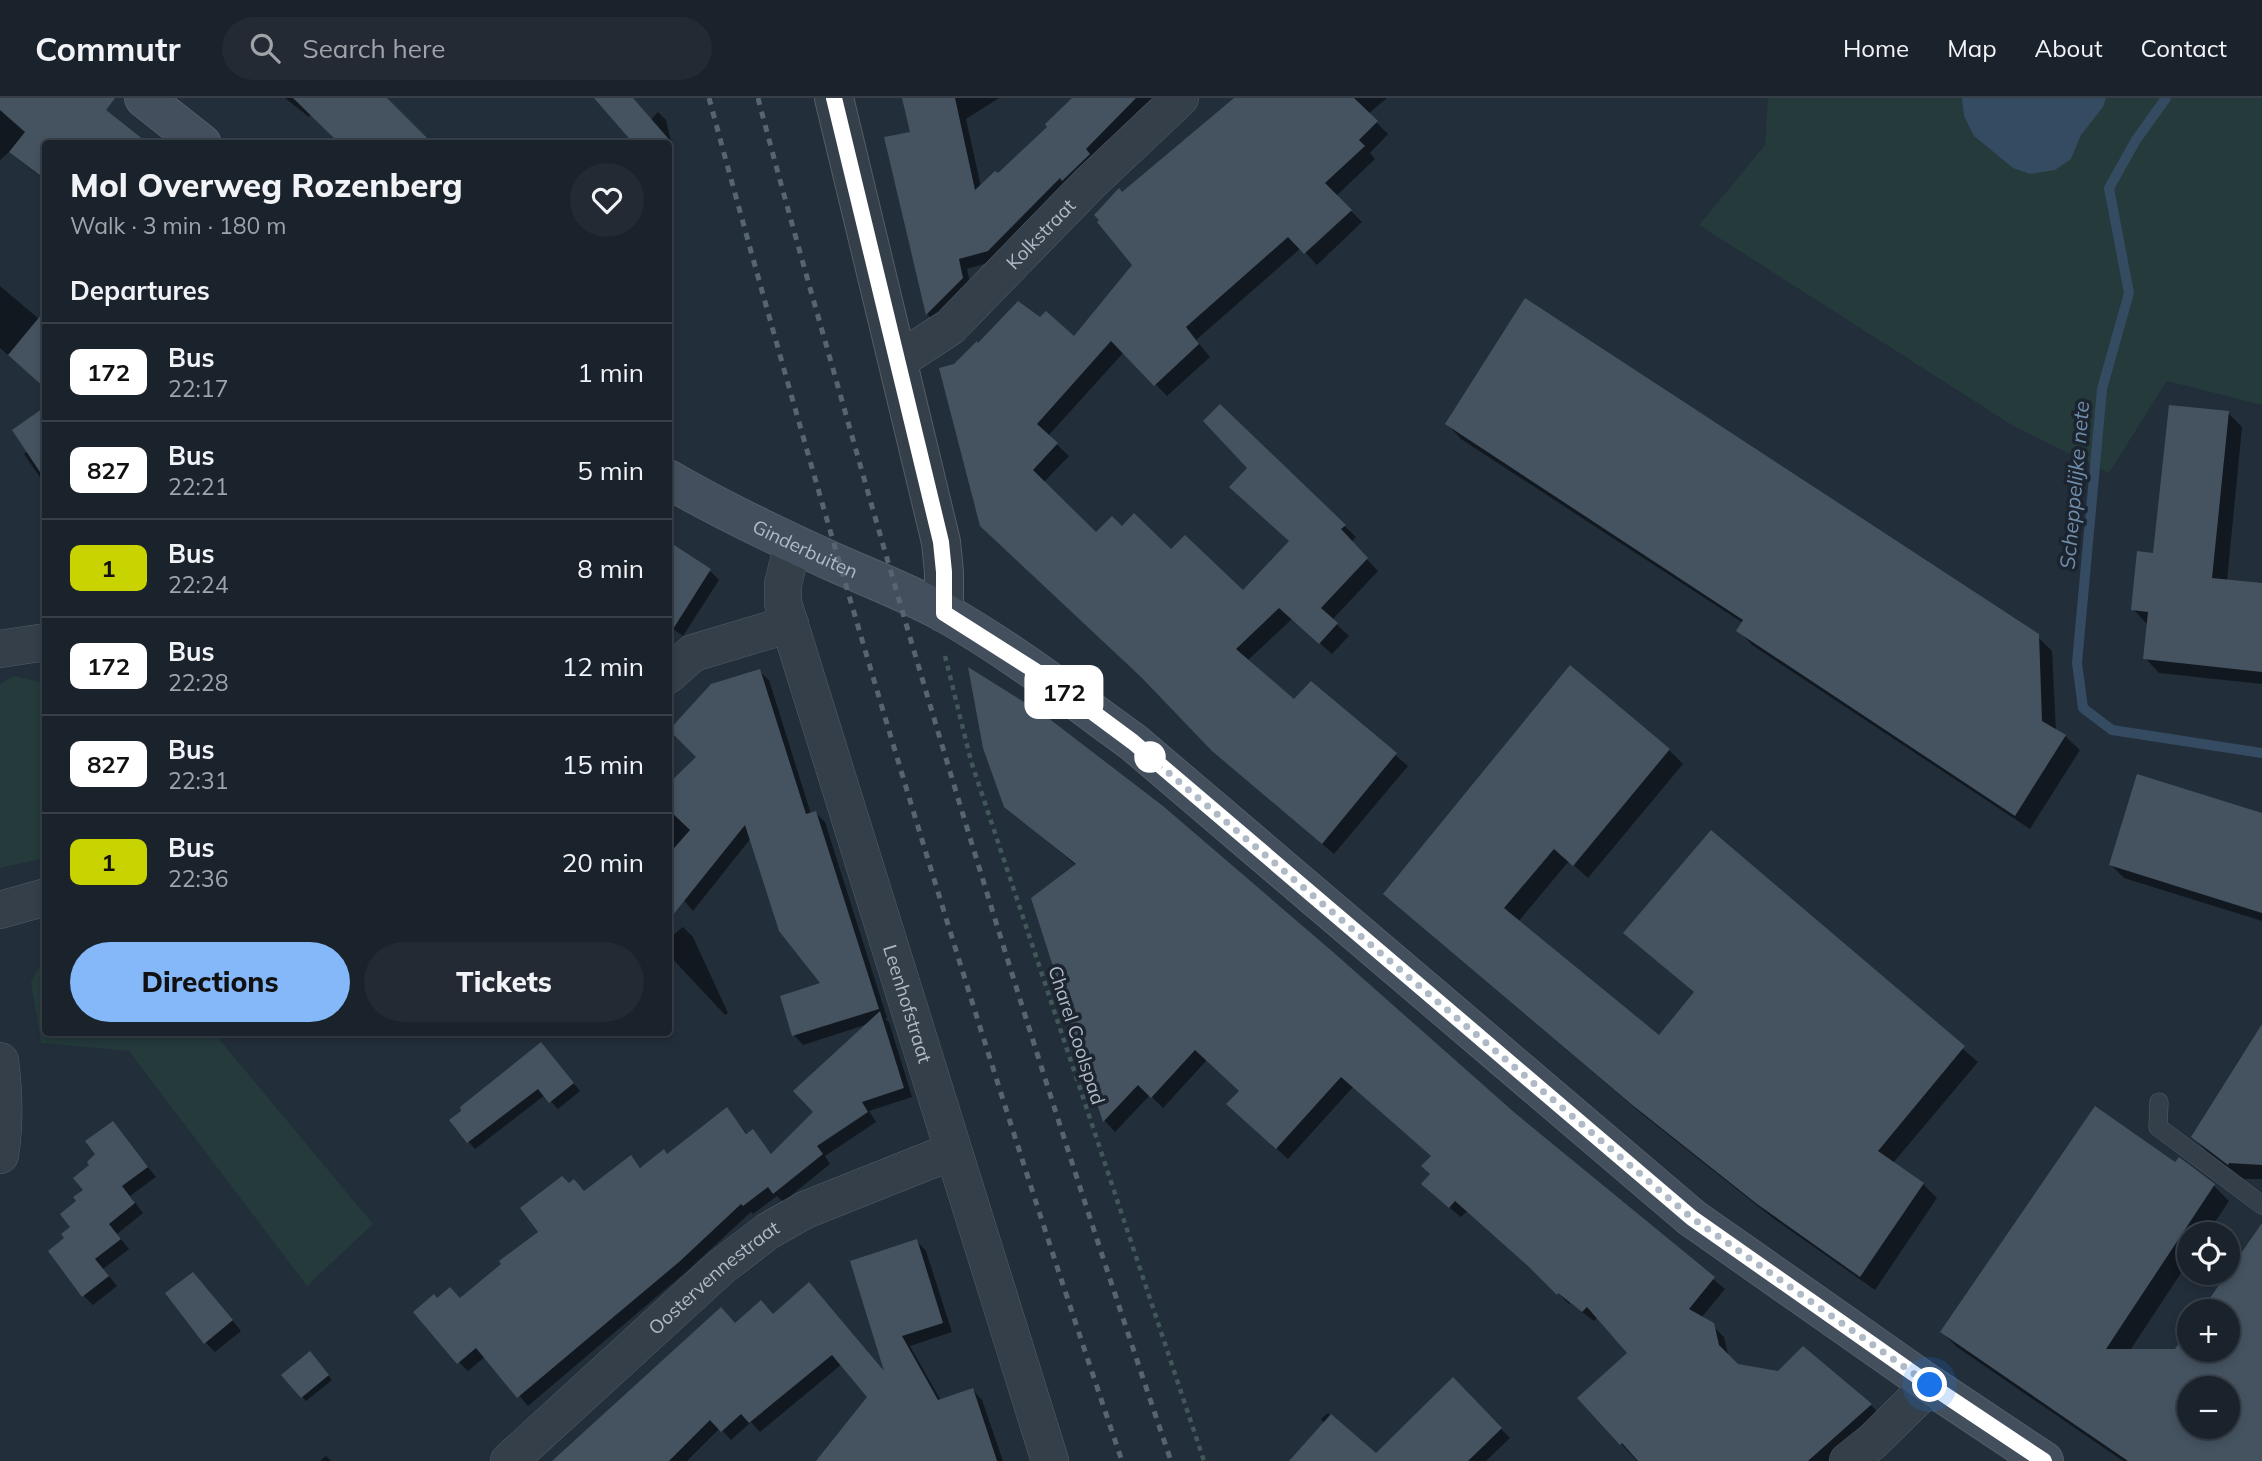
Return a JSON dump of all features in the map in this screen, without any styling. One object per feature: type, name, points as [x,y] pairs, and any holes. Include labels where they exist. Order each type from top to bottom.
[{"type":"main road","points":[[144,98],[197,140]]},
{"type":"main road","name":"Ginderbuiten","points":[[672,482],[793,544],[895,588],[944,613],[1048,679],[1133,742],[1692,1218],[1930,1385],[2044,1461]]},
{"type":"street","points":[[834,98],[941,542],[944,613]]},
{"type":"street","name":"Kolkstraat","points":[[898,362],[950,327],[1090,183],[1180,98]]},
{"type":"street","name":"Leenhofstraat","points":[[793,544],[783,584],[783,603],[1050,1461]]},
{"type":"street","points":[[672,671],[693,653],[790,624]]},
{"type":"street","points":[[0,649],[42,643]]},
{"type":"street","points":[[0,910],[42,898]]},
{"type":"street","points":[[0,1060],[4,1097],[4,1131],[0,1155]]},
{"type":"street","name":"Oostervennestraat","points":[[509,1461],[721,1267],[768,1231],[805,1210],[954,1151]]},
{"type":"street","points":[[1848,1461],[1873,1441],[1930,1385]]},
{"type":"lane","points":[[2159,1102],[2158,1127],[2262,1205]]},
{"type":"path","name":"Charel Coolspad","points":[[944,613],[945,663],[971,761],[1204,1461]]},
{"type":"green space","points":[[1768,98],[2262,98],[2262,405],[2167,381],[2109,473],[2015,427],[1699,225],[1765,145]]},
{"type":"green space","points":[[14,676],[42,682],[42,859],[0,868],[0,684]]},
{"type":"green space","points":[[42,962],[42,1036],[216,1036],[373,1224],[307,1286],[129,1051],[41,1043],[31,982]]},
{"type":"water","points":[[1962,98],[2106,98],[2103,107],[2081,135],[2071,159],[2055,170],[2030,174],[2013,168],[1974,136],[1964,116]]},
{"type":"building","points":[[0,98],[115,98],[106,110],[144,140],[42,140],[42,177],[9,152],[25,132],[0,110]]},
{"type":"building","points":[[293,98],[387,98],[429,140],[336,140]]},
{"type":"building","points":[[594,98],[633,98],[670,140],[631,140]]},
{"type":"building","points":[[902,98],[955,98],[975,190],[995,171],[998,173],[1047,127],[1045,124],[1072,98],[1136,98],[1086,149],[1090,154],[1062,181],[1060,178],[988,251],[959,259],[963,278],[926,315],[884,137],[910,132]]},
{"type":"building","points":[[1234,98],[1354,98],[1378,121],[1359,140],[1365,146],[1325,183],[1352,210],[1304,254],[1288,237],[1186,327],[1199,344],[1154,386],[1111,341],[1037,424],[1058,443],[1033,470],[1096,532],[1112,516],[1122,526],[1134,513],[1171,549],[1185,535],[1243,590],[1289,541],[1229,487],[1247,468],[1203,421],[1220,404],[1346,525],[1341,529],[1368,558],[1321,608],[1338,623],[1319,644],[1279,608],[1236,649],[1294,699],[1311,681],[1397,753],[1322,844],[1212,751],[1141,677],[980,526],[939,368],[954,364],[1018,301],[1040,317],[1046,311],[1074,336],[1132,265],[1094,215],[1119,188],[1122,192]]},
{"type":"building","points":[[1525,298],[2039,634],[2042,721],[2066,735],[2015,816],[1736,631],[1743,620],[1445,424]]},
{"type":"building","points":[[42,314],[42,385],[8,355]]},
{"type":"building","points":[[2169,405],[2229,411],[2212,578],[2262,583],[2262,672],[2143,659],[2148,612],[2131,610],[2137,551],[2153,553]]},
{"type":"building","points":[[42,409],[42,475],[12,430]]},
{"type":"building","points":[[672,544],[711,569],[672,631]]},
{"type":"building","points":[[1570,665],[1670,749],[1573,866],[1554,849],[1504,908],[1659,1035],[1694,992],[1623,933],[1711,830],[1965,1046],[1878,1151],[1924,1183],[1860,1277],[1757,1204],[1631,1104],[1383,894]]},
{"type":"building","points":[[968,667],[1043,714],[1163,806],[1515,1113],[1715,1277],[1689,1309],[1714,1323],[1719,1345],[1738,1364],[1778,1371],[1803,1346],[1872,1404],[1808,1461],[1638,1461],[1577,1398],[1627,1353],[1587,1307],[1582,1312],[1558,1293],[1557,1295],[1455,1201],[1449,1208],[1421,1184],[1430,1174],[1421,1166],[1431,1156],[1341,1077],[1276,1149],[1226,1104],[1239,1091],[1195,1050],[1151,1098],[1138,1085],[1103,1122],[1031,898],[1076,864],[1004,807],[983,748]]},
{"type":"building","points":[[760,669],[806,814],[816,811],[879,1009],[792,1036],[780,996],[820,983],[779,931],[745,825],[672,916],[672,850],[690,830],[672,813],[672,780],[696,757],[672,733],[672,727],[711,684]]},
{"type":"building","points":[[2137,774],[2262,813],[2262,913],[2109,865]]},
{"type":"building","points":[[880,1011],[904,1088],[862,1102],[868,1112],[817,1146],[823,1154],[773,1194],[768,1187],[743,1206],[741,1204],[679,1262],[517,1398],[476,1348],[457,1364],[413,1312],[434,1294],[437,1298],[450,1287],[460,1298],[501,1264],[499,1261],[538,1232],[520,1208],[562,1176],[569,1183],[574,1179],[584,1191],[631,1155],[640,1168],[664,1149],[667,1154],[727,1107],[746,1134],[753,1129],[771,1154],[813,1112],[793,1091]]},
{"type":"building","points":[[2262,1024],[2262,1165],[2228,1165],[2191,1137]]},
{"type":"building","points":[[541,1042],[574,1083],[549,1103],[538,1089],[467,1143],[449,1120],[461,1111],[460,1107]]},
{"type":"building","points":[[2095,1106],[2175,1162],[2179,1157],[2215,1184],[2190,1222],[2177,1222],[2177,1242],[2106,1349],[2175,1349],[2177,1346],[2177,1362],[2240,1362],[2240,1299],[2209,1299],[2219,1285],[2240,1285],[2240,1255],[2262,1223],[2262,1461],[2128,1461],[1940,1332]]},
{"type":"building","points":[[113,1121],[148,1167],[122,1186],[135,1203],[109,1224],[121,1239],[95,1259],[109,1276],[82,1297],[48,1251],[64,1238],[61,1234],[70,1227],[60,1214],[76,1201],[73,1197],[83,1190],[73,1178],[89,1165],[87,1162],[95,1154],[85,1141]]},
{"type":"building","points":[[917,1239],[943,1323],[902,1336],[938,1400],[973,1388],[997,1461],[816,1461],[867,1397],[832,1355],[749,1423],[741,1414],[721,1432],[710,1420],[669,1461],[552,1461],[721,1307],[735,1323],[761,1300],[773,1314],[809,1282],[884,1371],[850,1261]]},
{"type":"building","points":[[193,1272],[233,1320],[204,1344],[165,1293]]},
{"type":"building","points":[[310,1351],[329,1375],[301,1398],[281,1375]]},
{"type":"building","points":[[1453,1377],[1502,1428],[1468,1461],[1289,1461],[1331,1414],[1376,1453]]},
{"type":"waterway","name":"Scheppelijke nete","points":[[2166,98],[2136,140],[2109,188],[2129,293],[2102,389],[2077,663],[2083,708],[2112,730],[2262,753]]},
{"type":"railway","points":[[709,98],[804,441],[905,782],[1010,1123],[1122,1461]]},
{"type":"railway","points":[[758,98],[887,559],[964,818],[1044,1076],[1171,1461]]},
{"type":"bus line","name":"172","points":[[834,98],[941,542],[944,613],[1048,679],[1133,742],[1692,1218],[1930,1385],[2044,1461]]},
{"type":"route","points":[[1150,757],[1692,1218],[1930,1385]]}]
